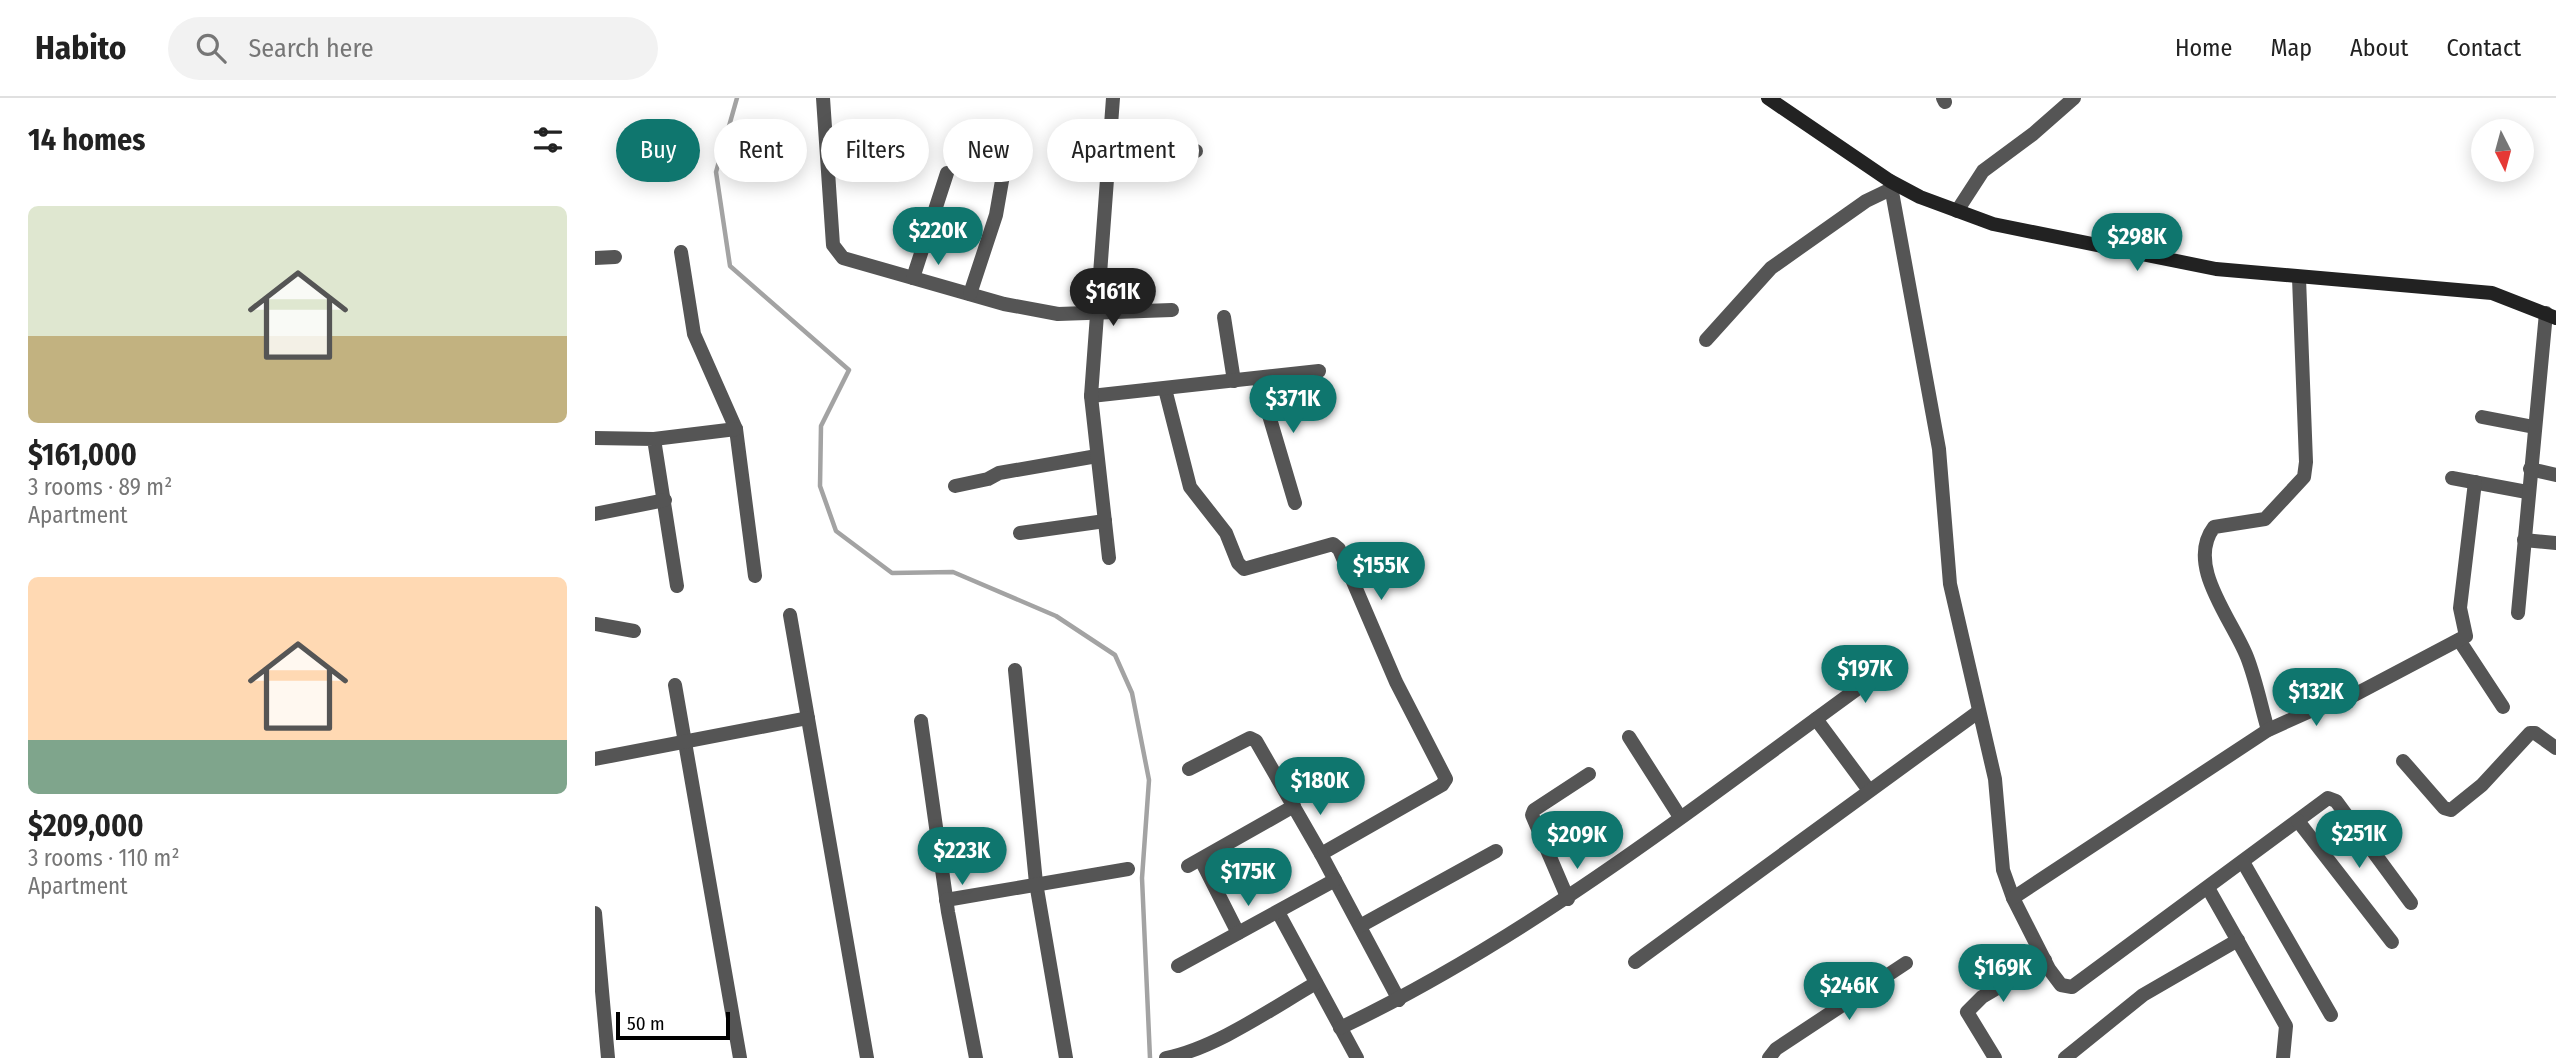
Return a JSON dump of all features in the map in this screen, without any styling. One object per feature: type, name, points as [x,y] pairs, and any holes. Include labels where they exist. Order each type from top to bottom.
[{"type":"main road","points":[[1768,98],[1891,185],[1993,224],[2170,262],[2299,278],[2492,293],[2551,316]]},
{"type":"street","points":[[823,98],[833,245],[843,258],[970,294],[1058,314],[1172,310]]},
{"type":"street","points":[[1111,119],[1113,98]]},
{"type":"street","points":[[1957,211],[1983,170],[2033,134],[2074,98]]},
{"type":"street","points":[[913,278],[944,182]]},
{"type":"street","points":[[970,294],[996,215],[1002,182]]},
{"type":"street","points":[[1107,182],[1091,396],[1109,558]]},
{"type":"street","points":[[1706,340],[1771,268],[1891,185],[1939,449],[1950,584],[1977,712],[1995,779],[2003,870],[2013,898],[2061,985],[2071,987],[2328,798],[2336,801],[2411,903]]},
{"type":"street","points":[[681,252],[694,334],[736,429],[755,576]]},
{"type":"street","points":[[595,258],[615,257]]},
{"type":"street","points":[[2268,730],[2246,656],[2215,592],[2204,554],[2206,538],[2214,527],[2265,519],[2304,477],[2306,462],[2299,278]]},
{"type":"street","points":[[2518,614],[2534,427],[2551,316]]},
{"type":"street","points":[[1224,317],[1234,381]]},
{"type":"street","points":[[1091,396],[1319,371]]},
{"type":"street","points":[[1258,378],[1295,503]]},
{"type":"street","points":[[1165,389],[1190,487],[1226,533],[1238,563],[1244,569],[1333,544],[1339,549],[1396,682],[1446,779],[1442,785],[1321,854]]},
{"type":"street","points":[[2482,417],[2534,427]]},
{"type":"street","points":[[595,438],[654,439],[736,429]]},
{"type":"street","points":[[654,439],[677,586]]},
{"type":"street","points":[[955,486],[988,480],[999,473],[1097,456]]},
{"type":"street","points":[[2530,469],[2556,475]]},
{"type":"street","points":[[2452,478],[2527,492]]},
{"type":"street","points":[[2013,898],[2268,730],[2310,711],[2339,703],[2459,640],[2466,633],[2460,608],[2475,482]]},
{"type":"street","points":[[595,514],[665,500]]},
{"type":"street","points":[[1020,533],[1105,521]]},
{"type":"street","points":[[2523,540],[2556,543]]},
{"type":"street","points":[[790,615],[867,1058]]},
{"type":"street","points":[[595,624],[634,631]]},
{"type":"street","points":[[2459,640],[2503,707]]},
{"type":"street","points":[[1340,1028],[1399,1000],[1568,899],[1893,663]]},
{"type":"street","points":[[1015,670],[1036,883],[1066,1058]]},
{"type":"street","points":[[675,685],[740,1058]]},
{"type":"street","points":[[1635,962],[1867,789],[1977,712]]},
{"type":"street","points":[[595,760],[808,718]]},
{"type":"street","points":[[1816,719],[1867,789]]},
{"type":"street","points":[[921,721],[946,900],[976,1058]]},
{"type":"street","points":[[2403,761],[2444,807],[2451,810],[2482,785],[2530,733],[2535,733],[2556,748]]},
{"type":"street","points":[[1629,737],[1680,817]]},
{"type":"street","points":[[1189,769],[1250,738],[1256,741],[1321,854],[1399,1000]]},
{"type":"street","points":[[1568,899],[1532,816],[1534,810],[1590,774]]},
{"type":"street","points":[[1238,933],[1194,863],[1294,806]]},
{"type":"street","points":[[2298,821],[2392,942]]},
{"type":"street","points":[[1360,926],[1496,851]]},
{"type":"street","points":[[2243,862],[2332,1015]]},
{"type":"street","points":[[946,900],[1128,869]]},
{"type":"street","points":[[1178,966],[1335,880]]},
{"type":"street","points":[[2208,888],[2286,1026],[2283,1058]]},
{"type":"street","points":[[1278,912],[1355,1057]]},
{"type":"street","points":[[595,914],[608,1058]]},
{"type":"street","points":[[2065,1058],[2143,995],[2238,940]]},
{"type":"street","points":[[1995,1058],[1967,1012],[1982,997],[2045,960]]},
{"type":"street","points":[[1769,1058],[1776,1049],[1906,963]]},
{"type":"street","points":[[1166,1058],[1181,1055],[1316,983]]},
{"type":"waterway","points":[[737,98],[716,172],[730,266],[849,370],[821,426],[820,486],[836,531],[892,573],[953,572],[1056,616],[1115,655],[1132,693],[1149,780],[1142,878],[1150,1058]]}]
